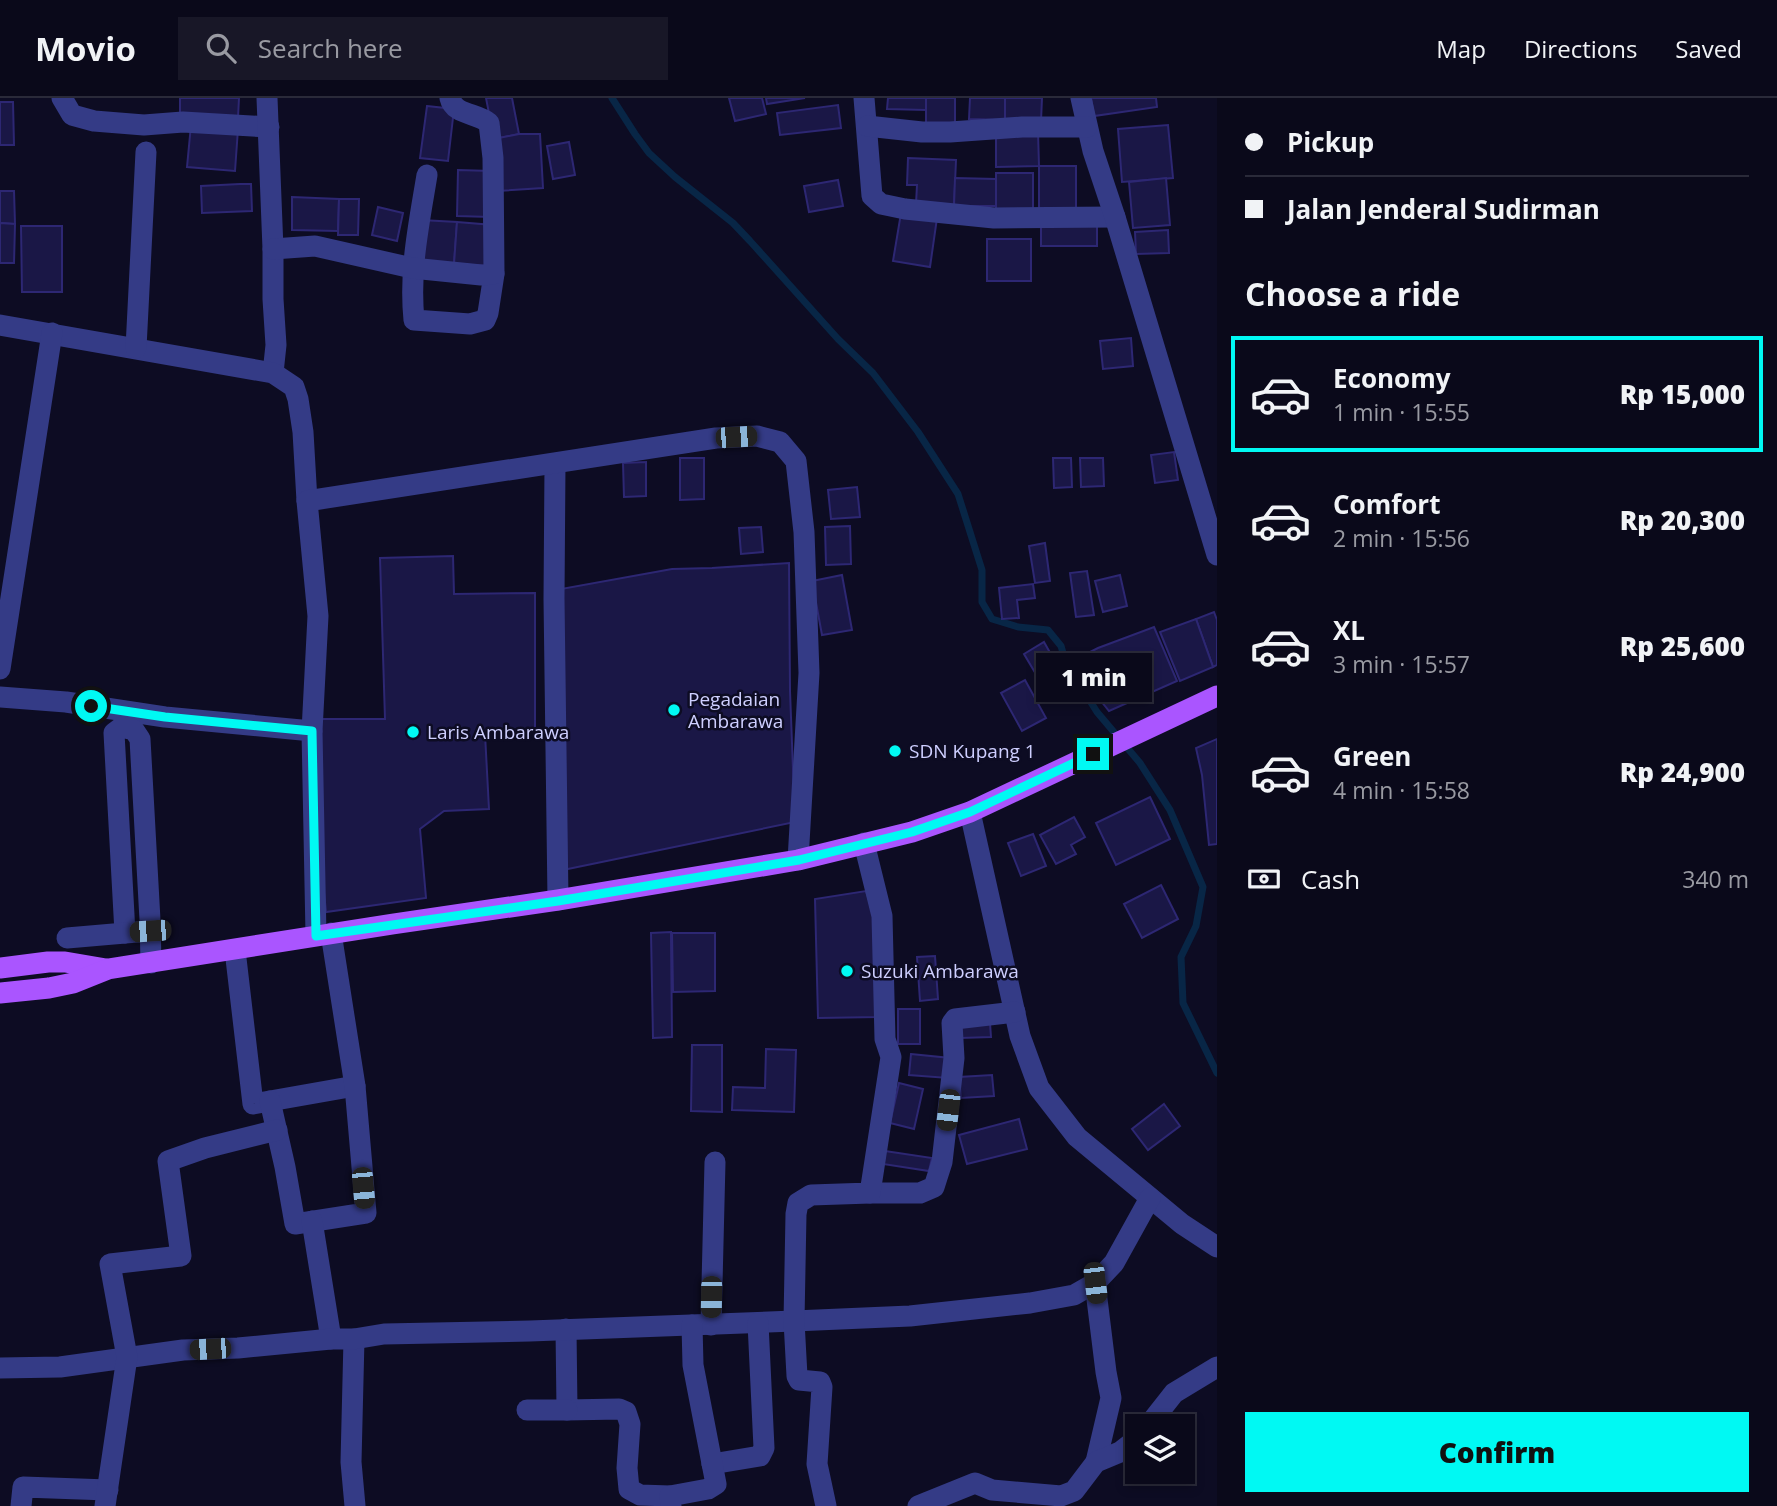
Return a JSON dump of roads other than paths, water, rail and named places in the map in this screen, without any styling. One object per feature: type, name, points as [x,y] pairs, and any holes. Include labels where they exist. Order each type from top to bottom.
[{"type":"main road","points":[[0,993],[73,983],[108,969],[324,934],[558,901],[799,860],[912,832],[970,812],[1217,696]]},
{"type":"main road","points":[[0,968],[65,962],[108,969]]},
{"type":"street","points":[[62,98],[72,115],[94,121],[144,125],[183,122],[269,127]]},
{"type":"street","points":[[267,98],[276,345],[273,373]]},
{"type":"street","points":[[427,175],[412,268],[414,320],[470,324],[485,320],[494,274],[493,158],[489,123],[483,118],[460,111],[452,105],[450,98]]},
{"type":"street","points":[[864,98],[872,196],[881,204],[994,218],[1115,217]]},
{"type":"street","points":[[1081,98],[1093,151],[1217,555]]},
{"type":"street","points":[[867,126],[922,132],[1087,127]]},
{"type":"street","points":[[136,348],[146,152]]},
{"type":"street","points":[[273,249],[315,246],[412,268],[494,274]]},
{"type":"street","points":[[0,324],[273,373],[294,387],[298,398],[318,616],[312,731],[324,934],[355,1086],[366,1213],[295,1224],[270,1101]]},
{"type":"street","points":[[0,669],[52,333]]},
{"type":"street","points":[[307,501],[716,438],[757,436],[780,442],[796,461],[804,532],[809,673],[799,860]]},
{"type":"street","points":[[555,464],[558,901]]},
{"type":"street","points":[[0,697],[66,702],[165,717],[312,731]]},
{"type":"street","points":[[125,933],[114,733],[122,727],[134,730],[140,739],[150,963]]},
{"type":"street","points":[[970,812],[1020,1036],[1039,1088],[1076,1137],[1182,1224],[1217,1247]]},
{"type":"street","points":[[863,844],[882,916],[885,1039],[891,1057],[870,1193]]},
{"type":"street","points":[[67,938],[150,931]]},
{"type":"street","points":[[235,950],[253,1104],[355,1086]]},
{"type":"street","points":[[826,1506],[817,1464],[822,1387],[820,1382],[799,1380],[797,1376],[794,1321],[798,1203],[811,1195],[920,1193],[934,1187],[942,1162],[953,1071],[952,1023],[955,1018],[1015,1012]]},
{"type":"street","points":[[20,1506],[23,1487],[106,1498],[127,1357],[110,1264],[181,1256],[168,1161],[205,1148],[276,1130]]},
{"type":"street","points":[[527,1410],[619,1409],[626,1412],[630,1424],[627,1468],[629,1489],[640,1495],[670,1501],[716,1484],[693,1365],[701,1325],[715,1162]]},
{"type":"street","points":[[0,1368],[60,1367],[183,1350],[354,1339],[384,1334],[910,1316],[1030,1303],[1074,1294],[1095,1283],[1114,1263],[1150,1198]]},
{"type":"street","points":[[312,1221],[331,1339]]},
{"type":"street","points":[[918,1506],[975,1483],[992,1490],[1061,1496],[1074,1491],[1096,1462],[1111,1398],[1095,1283]]},
{"type":"street","points":[[712,1464],[760,1456],[764,1448],[758,1323]]},
{"type":"street","points":[[566,1329],[567,1410]]},
{"type":"street","points":[[354,1339],[351,1462],[355,1506]]},
{"type":"street","points":[[1157,1414],[1174,1393],[1217,1367]]},
{"type":"street","points":[[1096,1462],[1125,1448]]},
{"type":"street","points":[[0,1505],[13,1506]]},
{"type":"waterway","points":[[612,98],[649,153],[733,223],[838,339],[873,373],[918,432],[958,494],[982,570],[982,602],[992,619],[1018,627],[1048,630],[1061,646],[1066,663],[1097,712],[1140,763],[1170,810],[1203,887],[1196,926],[1181,957],[1183,1003],[1217,1073]]},
{"type":"place","name":"Pegadaian Ambarawa","points":[[674,710]]},
{"type":"place","name":"Laris Ambarawa","points":[[413,732]]},
{"type":"place","name":"SDN Kupang 1","points":[[895,751]]},
{"type":"place","name":"Suzuki Ambarawa","points":[[847,971]]}]
